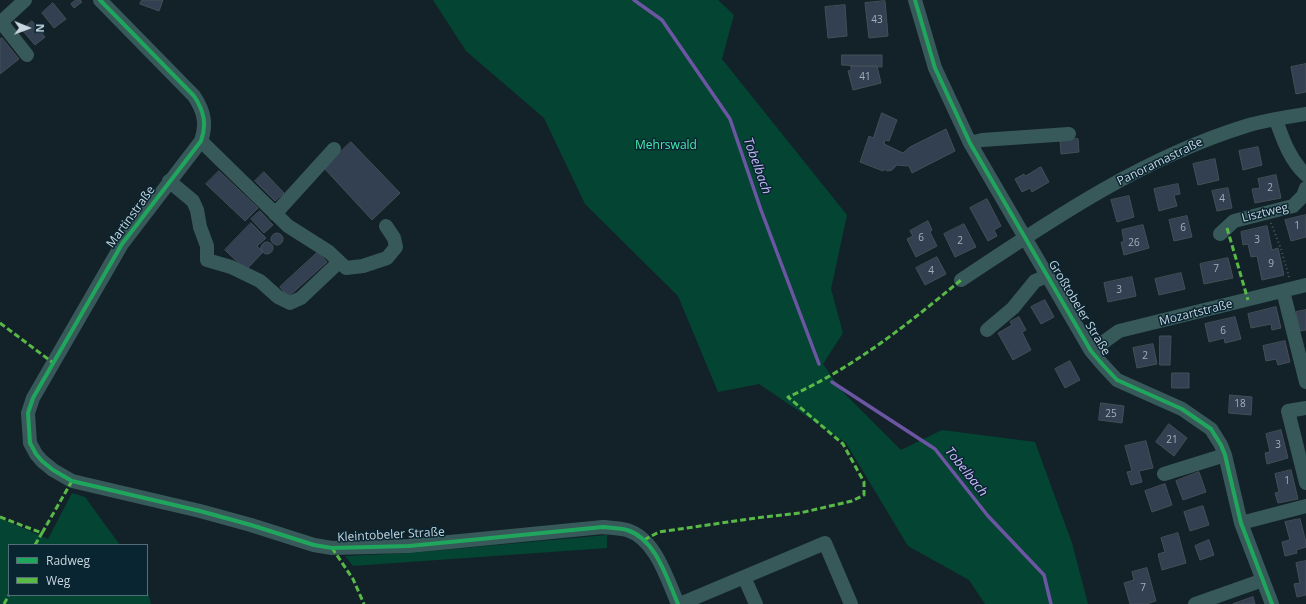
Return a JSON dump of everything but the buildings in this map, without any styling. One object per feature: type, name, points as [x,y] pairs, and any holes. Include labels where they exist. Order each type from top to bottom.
[{"type":"street","points":[[25,0],[0,22],[27,55]]},
{"type":"street","name":"Martinstraße","points":[[72,481],[53,470],[42,461],[30,443],[28,412],[33,398],[52,362],[122,244],[201,141],[205,125],[201,106],[194,96],[100,0]]},
{"type":"street","name":"Großtobeler Straße","points":[[915,0],[935,68],[970,143],[1091,350],[1117,380],[1182,409],[1211,429],[1225,455],[1241,523],[1272,604]]},
{"type":"street","name":"Panoramastraße","points":[[961,280],[1084,200],[1152,163],[1210,138],[1248,125],[1306,114]]},
{"type":"street","points":[[1276,120],[1283,140],[1297,167],[1306,175]]},
{"type":"street","points":[[970,143],[982,140],[1069,134]]},
{"type":"street","points":[[201,141],[288,226],[329,252],[346,268],[363,266],[387,258],[396,247],[394,238],[386,226]]},
{"type":"street","points":[[276,214],[334,149]]},
{"type":"street","points":[[169,181],[193,201],[207,246],[207,260],[231,268],[260,281],[278,297],[290,303],[301,298],[339,262]]},
{"type":"street","name":"Lisztweg","points":[[1220,234],[1234,221],[1293,206],[1303,196],[1306,188]]},
{"type":"street","points":[[987,330],[1013,308],[1036,281],[1047,276]]},
{"type":"street","points":[[1294,288],[1306,382]]},
{"type":"street","name":"Mozartstraße","points":[[1091,350],[1119,331],[1294,288]]},
{"type":"street","points":[[1306,408],[1288,411],[1306,483]]},
{"type":"street","points":[[1164,474],[1225,455]]},
{"type":"street","name":"Kleintobeler Straße","points":[[72,481],[200,510],[314,546],[332,548],[409,546],[603,527],[628,530],[639,536],[656,553],[679,604]]},
{"type":"street","points":[[1241,523],[1306,506]]},
{"type":"street","points":[[679,604],[825,542],[851,604]]},
{"type":"street","points":[[744,577],[756,604]]},
{"type":"street","points":[[1195,604],[1263,580]]},
{"type":"path","points":[[1267,213],[1294,288]]},
{"type":"green space","name":"Mehrswald","points":[[433,0],[718,0],[734,15],[722,59],[847,215],[831,289],[843,333],[823,364],[841,390],[901,450],[942,430],[1035,442],[1072,543],[1088,604],[985,604],[969,580],[908,546],[846,443],[759,384],[718,392],[678,296],[585,204],[544,118],[466,51]]},
{"type":"green space","points":[[72,493],[85,497],[119,544],[8,544],[8,596],[148,596],[148,593],[151,604],[0,604],[0,518],[48,539]]},
{"type":"green space","points":[[607,535],[607,548],[353,566],[345,556],[409,553]]},
{"type":"waterway","name":"Tobelbach","points":[[634,0],[662,20],[730,119],[761,210],[819,364]]},
{"type":"waterway","name":"Tobelbach","points":[[832,382],[935,449],[988,516],[1044,575],[1051,604]]},
{"type":"marked path","points":[[1227,228],[1248,300]]},
{"type":"marked path","points":[[644,540],[659,532],[800,513],[852,501],[864,495],[864,482],[843,444],[788,397],[812,386],[857,359],[900,329],[961,280]]},
{"type":"marked path","points":[[0,323],[52,362]]},
{"type":"marked path","points":[[0,517],[42,533],[72,481]]},
{"type":"marked path","points":[[36,544],[42,533]]},
{"type":"marked path","points":[[332,548],[353,579],[364,604]]},
{"type":"marked path","points":[[4,604],[8,596]]},
{"type":"cycle path","points":[[100,0],[194,96],[204,118],[204,129],[201,141],[122,244],[33,398],[28,413],[30,443],[42,461],[53,470],[72,481],[200,511],[314,545],[332,548],[409,546],[603,527],[627,530],[646,542],[653,551],[665,572],[678,604]]},
{"type":"cycle path","points":[[915,0],[935,68],[970,143],[1091,351],[1117,380],[1182,409],[1211,429],[1221,445],[1225,455],[1241,523],[1272,604]]}]
